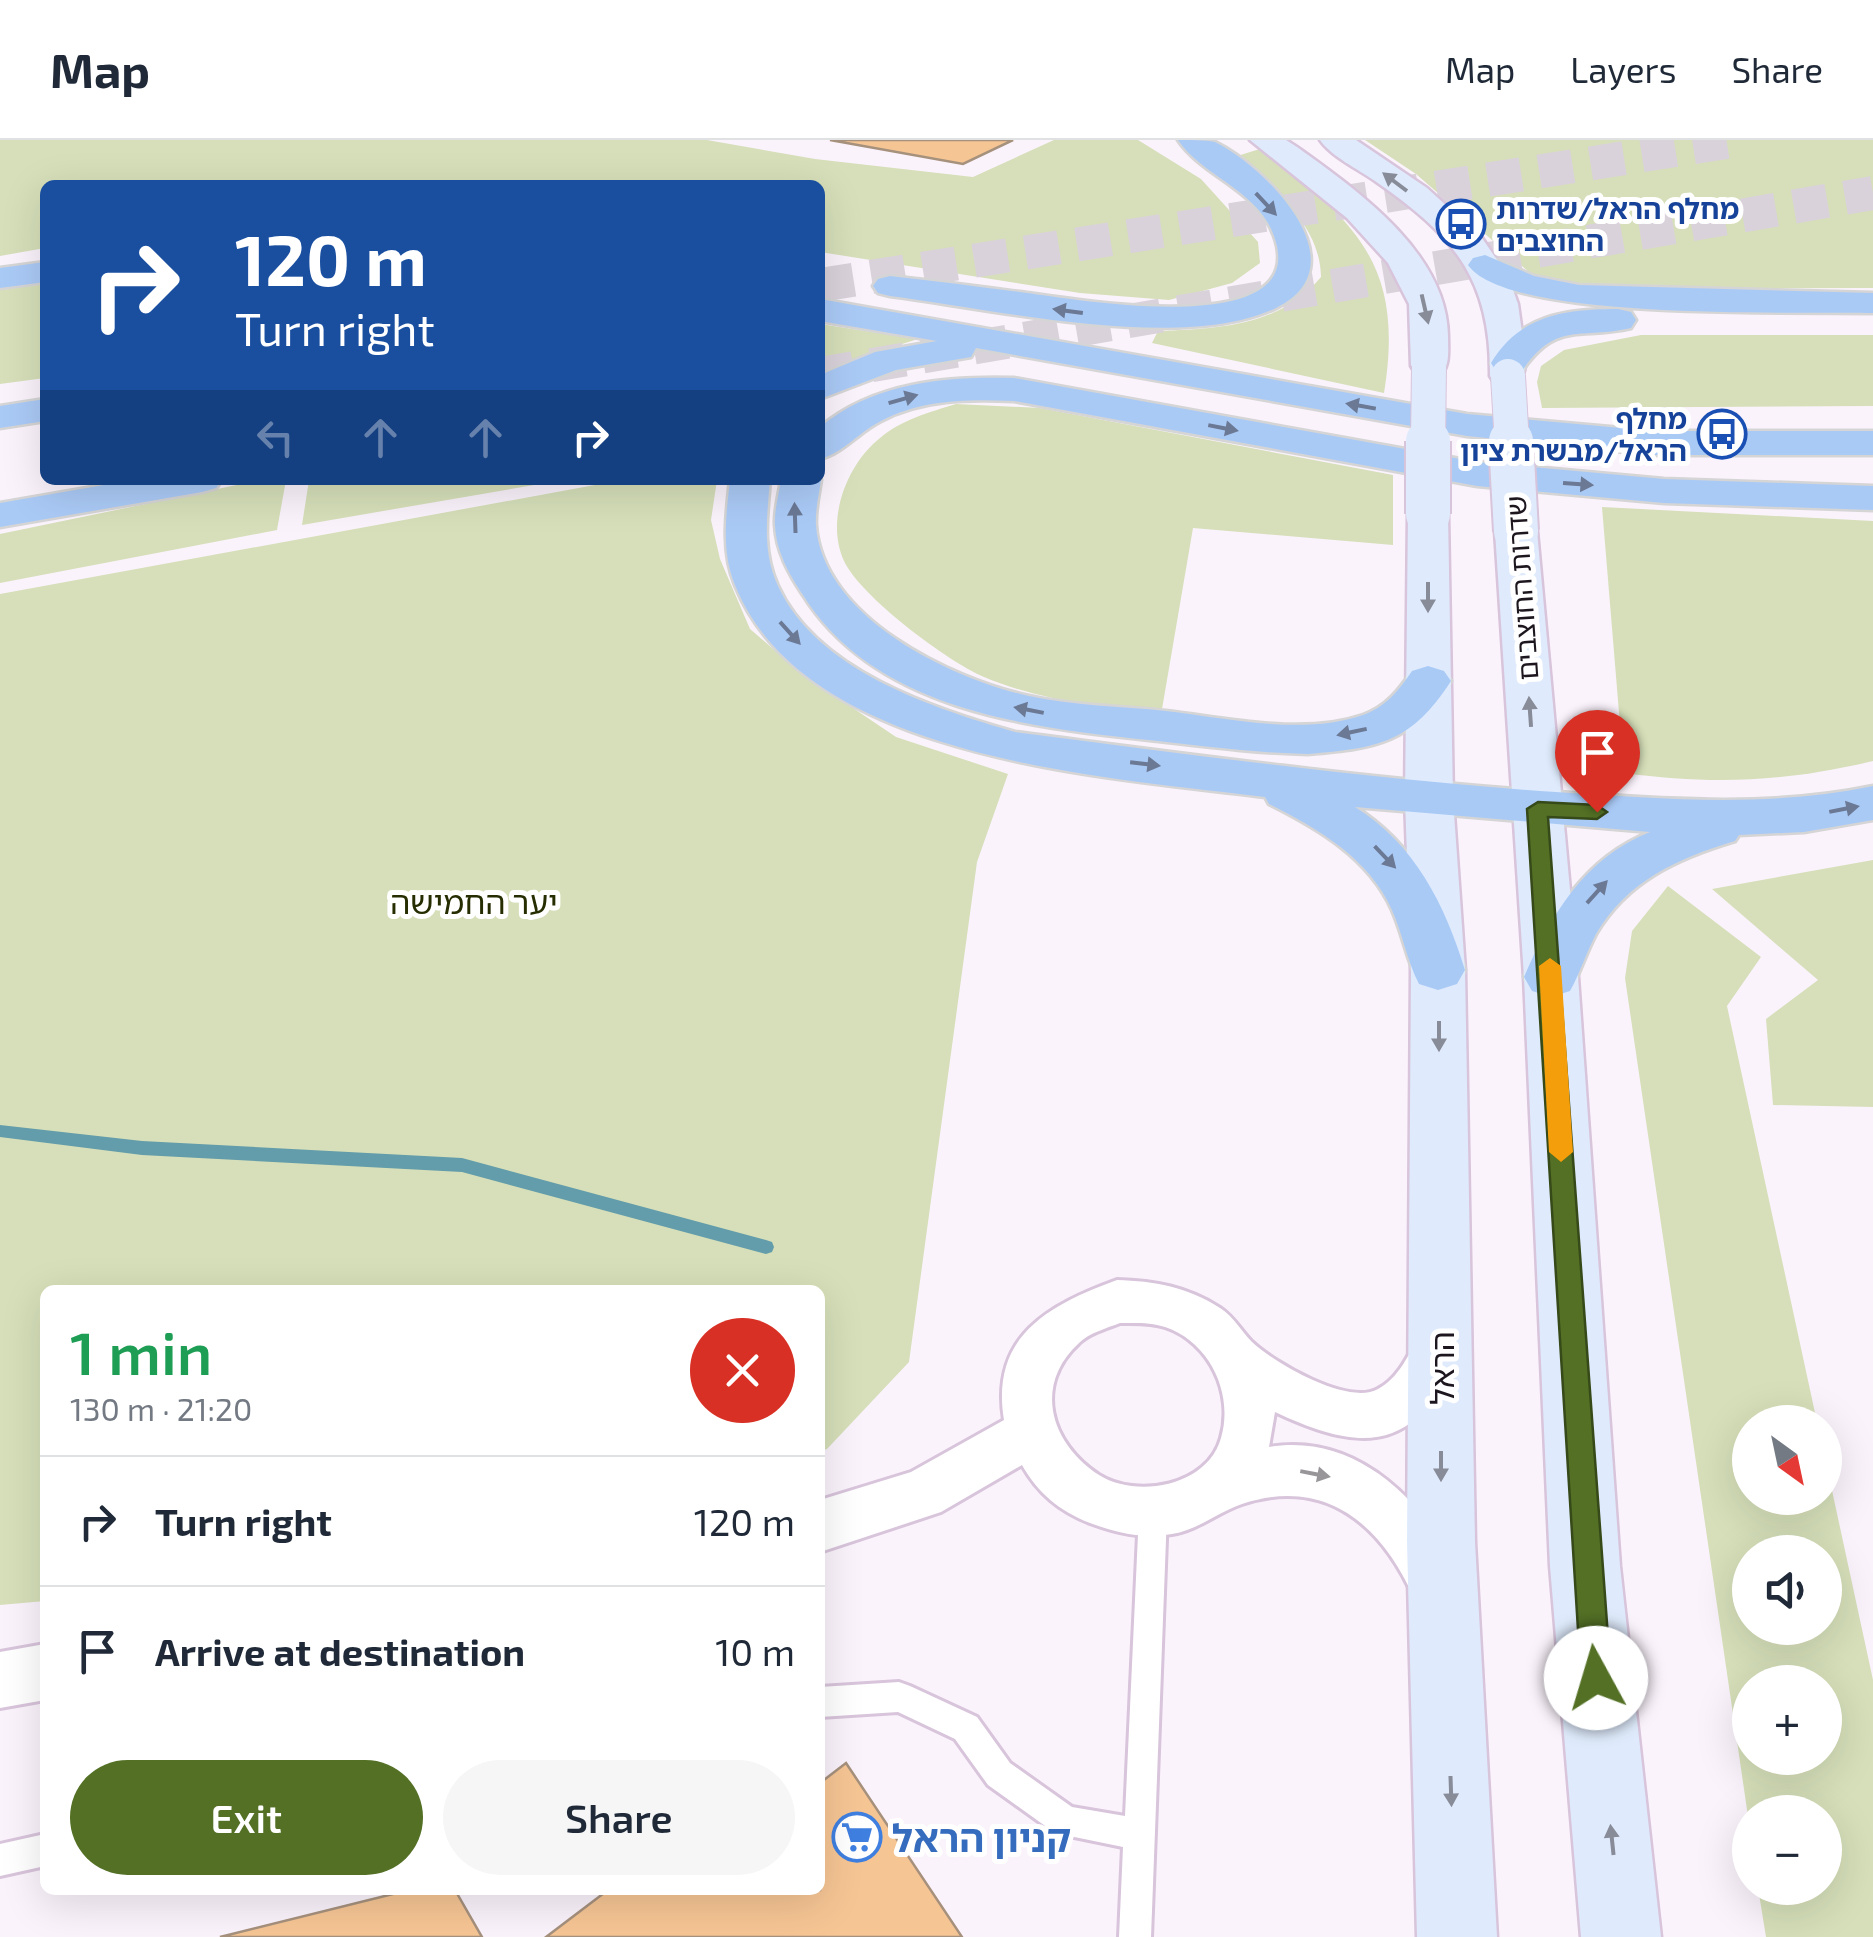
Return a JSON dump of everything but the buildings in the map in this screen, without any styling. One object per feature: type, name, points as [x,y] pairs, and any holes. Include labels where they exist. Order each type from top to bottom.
[{"type":"highway","points":[[857,282],[1161,320],[1200,318],[1267,301],[1291,286],[1299,266],[1298,245],[1288,226],[1233,169],[1193,140]]},
{"type":"highway","points":[[1485,265],[1524,284],[1579,295],[1873,302]]},
{"type":"highway","points":[[0,278],[40,273]]},
{"type":"highway","points":[[825,311],[1467,425],[1655,444],[1873,443]]},
{"type":"highway","points":[[1508,370],[1530,336],[1571,321],[1873,324]]},
{"type":"highway","points":[[825,386],[861,368],[918,353],[982,348],[1056,352]]},
{"type":"highway","points":[[825,443],[852,420],[894,400],[927,392],[1003,388],[1045,392],[1313,446],[1537,481],[1752,497],[1873,498]]},
{"type":"highway","points":[[0,417],[40,411]]},
{"type":"highway","points":[[0,515],[173,485]]},
{"type":"highway","points":[[749,485],[742,510],[744,552],[760,594],[802,646],[829,670],[881,703],[943,729],[1014,748],[1429,799],[1698,819],[1780,818]]},
{"type":"highway","points":[[798,485],[793,503],[795,534],[804,564],[831,605],[871,643],[906,665],[987,700],[1032,712],[1304,739],[1382,724],[1417,702],[1428,681]]},
{"type":"highway","points":[[1241,776],[1310,803],[1379,850],[1412,892],[1438,970]]},
{"type":"highway","points":[[1551,978],[1583,908],[1630,863],[1709,831],[1873,802]]},
{"type":"main road","points":[[1265,140],[1353,208],[1398,256],[1426,304],[1429,799]]},
{"type":"main road","name":"שדרות החוצבים","points":[[1336,140],[1442,220],[1485,265],[1501,308],[1538,809]]},
{"type":"main road","name":"הראל","points":[[1429,799],[1438,970],[1444,1609],[1457,1937]]},
{"type":"main road","points":[[1538,809],[1585,1566],[1621,1937]]},
{"type":"street","points":[[1441,1340],[1424,1383],[1400,1406],[1357,1418],[1287,1396],[1237,1359],[1215,1333],[1186,1312],[1135,1302],[1085,1309],[1060,1323],[1040,1344],[1028,1369],[1024,1398],[1030,1432],[1048,1465],[1077,1492],[1114,1508],[1153,1513],[1190,1505],[1220,1486],[1279,1470],[1312,1472],[1348,1485],[1378,1504],[1409,1534],[1431,1572],[1444,1609]]},
{"type":"street","points":[[1220,1486],[1243,1458],[1252,1426],[1250,1392],[1237,1359]]},
{"type":"street","points":[[825,1524],[922,1494],[1030,1432]]},
{"type":"street","points":[[0,1680],[40,1673]]},
{"type":"lane","points":[[1135,1937],[1153,1513]]},
{"type":"lane","points":[[825,1702],[899,1698],[966,1728],[999,1774],[1066,1822],[1140,1834]]},
{"type":"lane","points":[[0,1860],[40,1851]]},
{"type":"green space","points":[[0,140],[707,140],[815,159],[973,177],[1054,140],[1138,140],[1201,179],[1258,242],[1260,263],[1232,283],[1169,300],[1080,293],[825,253],[825,180],[40,180],[40,249],[0,256]]},
{"type":"green space","points":[[1365,140],[1873,140],[1873,288],[1589,289],[1530,273],[1416,174]]},
{"type":"green space","points":[[1263,148],[1324,200],[1366,251],[1379,279],[1387,311],[1389,349],[1384,393],[1152,343],[1158,331],[1225,326],[1268,315],[1287,306],[1321,277],[1319,258],[1303,224],[1278,195],[1234,157]]},
{"type":"green space","points":[[40,285],[40,379],[0,384],[0,290]]},
{"type":"green space","points":[[825,325],[918,339],[825,368]]},
{"type":"green space","points":[[1641,335],[1873,335],[1873,406],[1542,408],[1537,382],[1541,366],[1564,350]]},
{"type":"green space","points":[[956,404],[1040,408],[1393,475],[1393,545],[1193,528],[1161,715],[1071,702],[1005,685],[968,669],[906,627],[853,576],[839,545],[842,494],[868,449],[897,426]]},
{"type":"green space","points":[[237,485],[285,485],[277,530],[0,583],[0,534]]},
{"type":"green space","points":[[308,485],[534,485],[302,525]]},
{"type":"green space","name":"יער החמישה","points":[[595,485],[716,485],[711,520],[720,559],[750,629],[801,673],[896,737],[1008,774],[977,862],[909,1362],[825,1450],[825,1285],[40,1285],[40,1601],[0,1605],[0,594]]},
{"type":"green space","points":[[1602,507],[1873,521],[1873,761],[1749,779],[1624,773]]},
{"type":"green space","points":[[1873,860],[1873,1107],[1773,1105],[1766,1019],[1818,980],[1712,889]]},
{"type":"green space","points":[[1668,886],[1761,957],[1727,1006],[1813,1405],[1732,1405],[1732,1515],[1837,1515],[1842,1535],[1732,1535],[1732,1645],[1842,1645],[1842,1537],[1873,1680],[1873,1937],[1766,1937],[1761,1905],[1842,1905],[1842,1795],[1745,1795],[1742,1775],[1842,1775],[1842,1665],[1732,1665],[1732,1707],[1625,978],[1632,931]]},
{"type":"waterway","points":[[0,1131],[142,1148],[462,1165],[766,1247]]},
{"type":"tunnel","points":[[825,284],[1739,140]]},
{"type":"tunnel","points":[[825,373],[1873,193]]},
{"type":"slow traffic","points":[[1550,966],[1561,1152]]},
{"type":"place","name":"מחלף הראל/שדרות החוצבים","points":[[1461,224]]},
{"type":"place","name":"מחלף הראל/מבשרת ציון","points":[[1722,434]]},
{"type":"place","name":"קניון הראל","points":[[857,1837]]},
{"type":"route","points":[[1596,1678],[1585,1566],[1538,809],[1597,812]]}]
